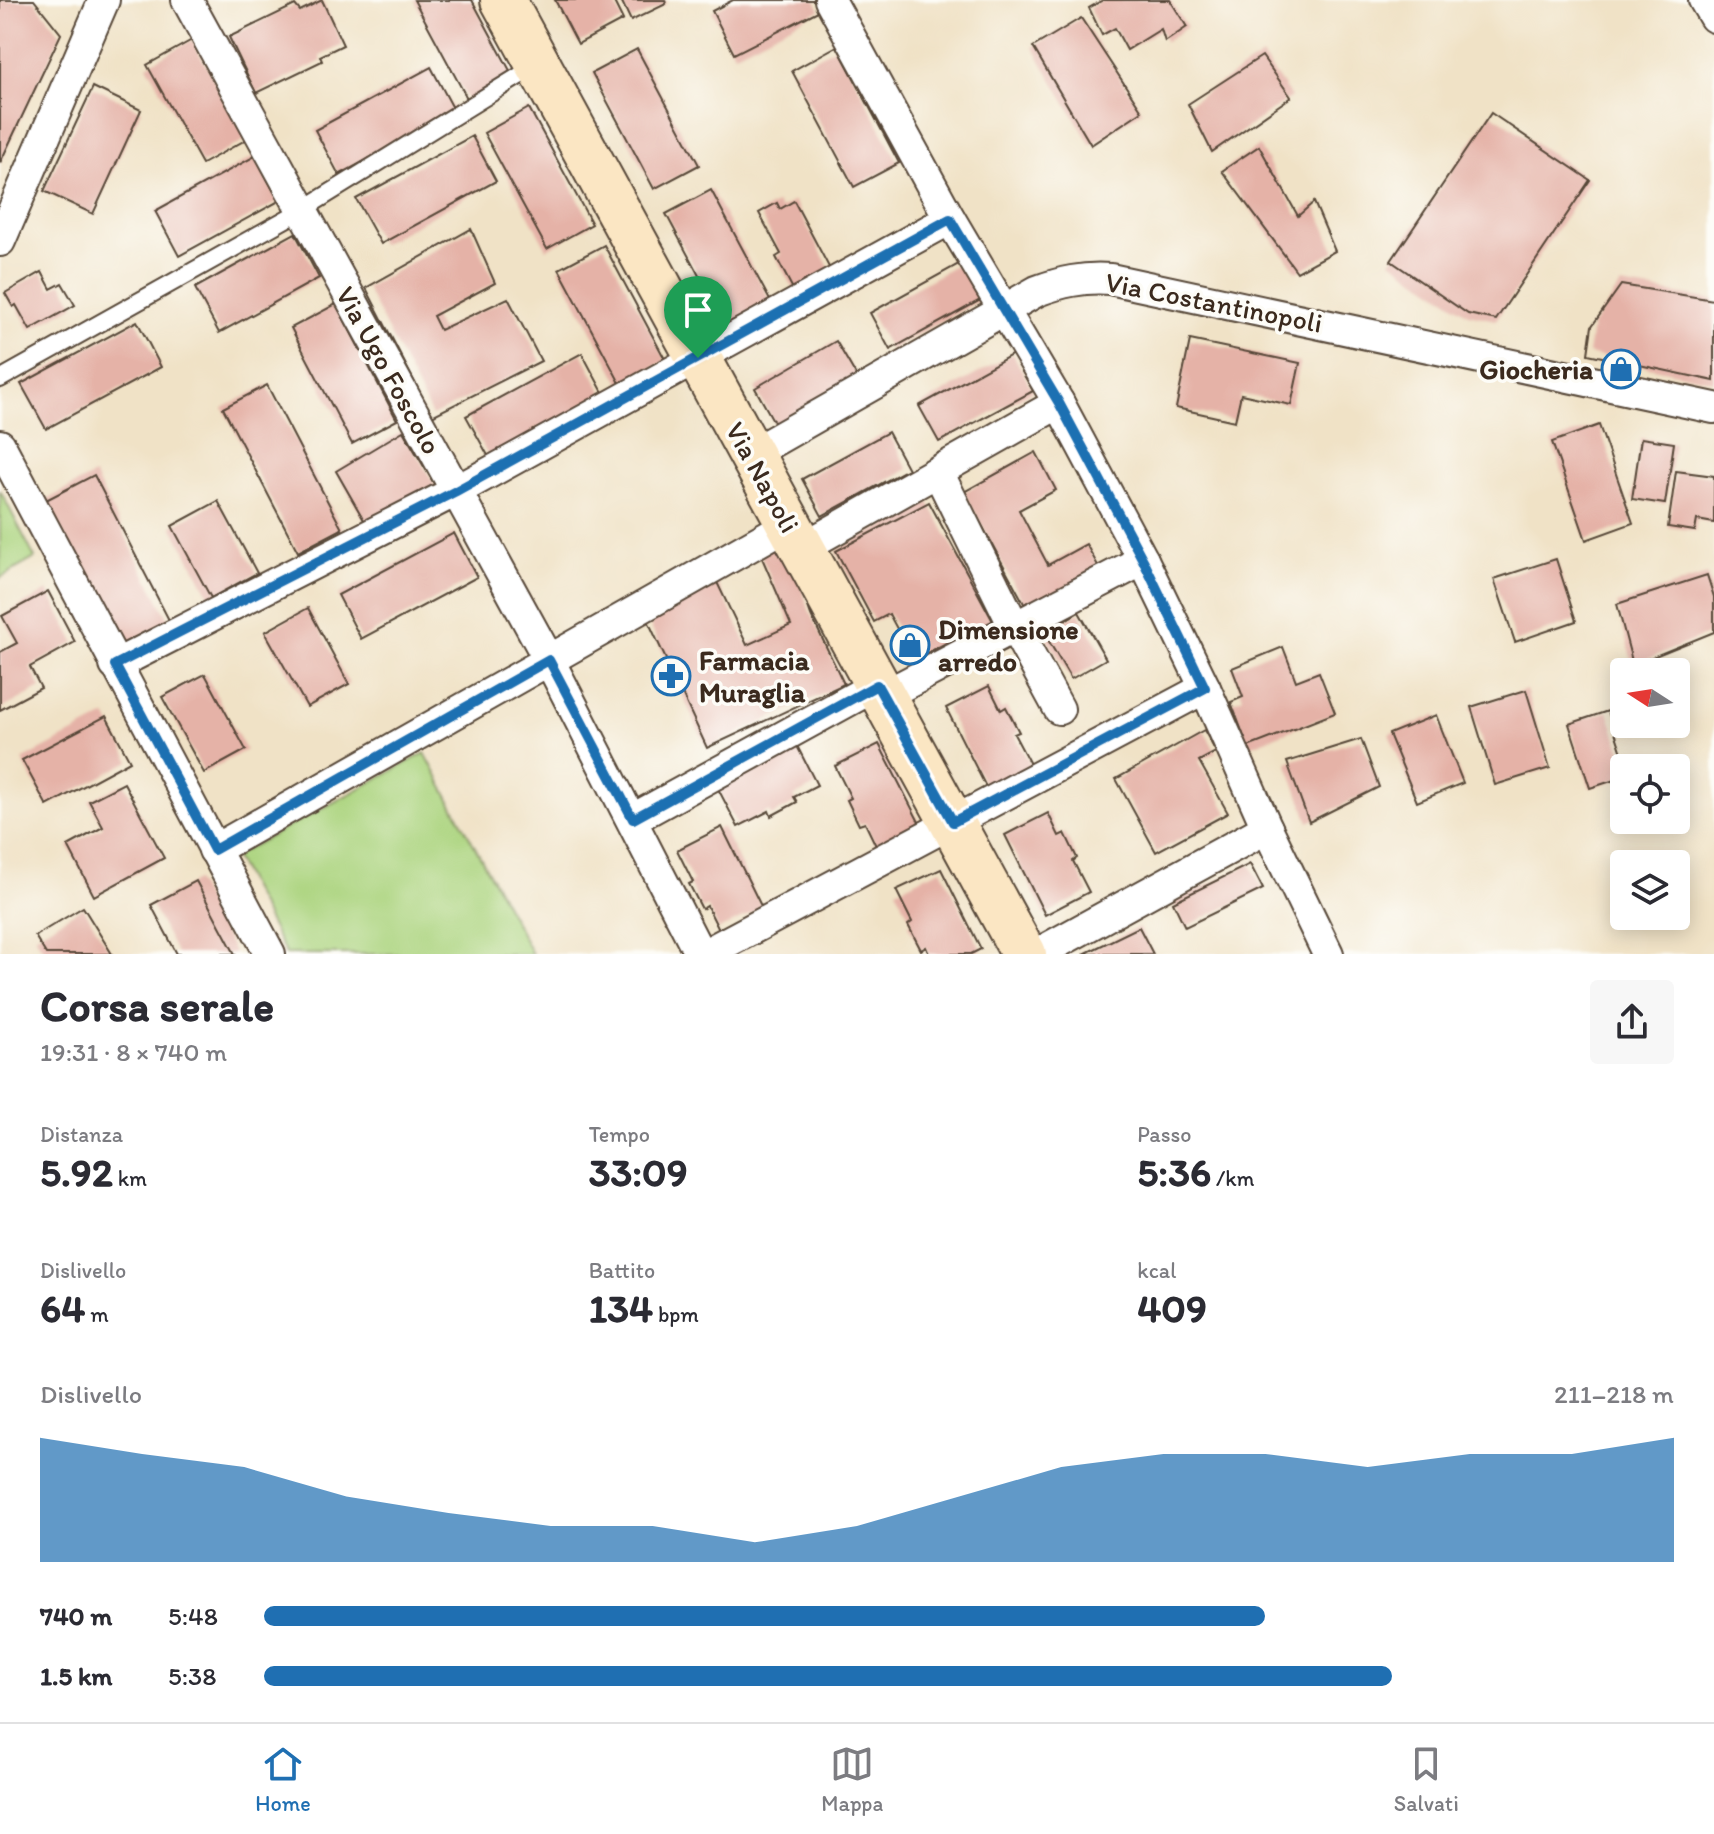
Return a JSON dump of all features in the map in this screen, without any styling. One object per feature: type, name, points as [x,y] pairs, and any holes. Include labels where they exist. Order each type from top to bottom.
[{"type":"main road","name":"Via Napoli","points":[[503,0],[1024,954]]},
{"type":"street","points":[[0,241],[104,0]]},
{"type":"street","name":"Via Ugo Foscolo","points":[[187,0],[549,660],[703,954]]},
{"type":"street","points":[[830,0],[950,219],[1059,403],[1143,560],[1328,954]]},
{"type":"street","points":[[1704,0],[1714,17]]},
{"type":"street","points":[[115,665],[456,491],[950,219]]},
{"type":"street","name":"Via Costantinopoli","points":[[751,454],[1003,309],[1060,282],[1088,277],[1110,279],[1714,408]]},
{"type":"street","points":[[214,850],[549,660],[796,536],[938,472],[1059,403]]},
{"type":"street","points":[[0,445],[270,954]]},
{"type":"street","points":[[938,472],[1059,709]]},
{"type":"street","points":[[633,819],[880,691],[1015,628],[1143,560]]},
{"type":"street","points":[[703,954],[1205,688]]},
{"type":"street","points":[[1037,954],[1267,828]]},
{"type":"lane","points":[[0,379],[302,210],[538,64]]},
{"type":"green space","points":[[0,490],[35,558],[0,578]]},
{"type":"green space","points":[[425,753],[532,954],[286,954],[234,856]]},
{"type":"building","points":[[0,0],[34,0],[61,34],[0,163]]},
{"type":"building","points":[[322,0],[343,45],[320,56],[322,61],[256,93],[229,37],[295,5],[300,11]]},
{"type":"building","points":[[414,0],[472,0],[514,78],[469,102]]},
{"type":"building","points":[[555,0],[613,0],[623,20],[578,44]]},
{"type":"building","points":[[621,0],[665,0],[666,4],[631,21]]},
{"type":"building","points":[[733,0],[815,0],[820,10],[734,54],[712,11]]},
{"type":"building","points":[[1103,0],[1170,0],[1187,27],[1165,42],[1161,29],[1127,50],[1115,28],[1102,35],[1089,8]]},
{"type":"building","points":[[1081,18],[1142,111],[1091,145],[1033,47]]},
{"type":"building","points":[[192,40],[247,139],[202,164],[147,65]]},
{"type":"building","points":[[837,46],[899,163],[854,187],[792,71]]},
{"type":"building","points":[[637,49],[699,165],[654,189],[592,73]]},
{"type":"building","points":[[1262,56],[1291,97],[1212,152],[1188,104]]},
{"type":"building","points":[[431,67],[455,112],[339,175],[315,130]]},
{"type":"building","points":[[93,87],[141,110],[93,214],[44,191]]},
{"type":"building","points":[[529,108],[592,224],[547,249],[484,133]]},
{"type":"building","points":[[1491,113],[1590,180],[1496,320],[1468,314],[1391,261]]},
{"type":"building","points":[[472,136],[496,181],[381,244],[356,199]]},
{"type":"building","points":[[1259,146],[1298,216],[1314,202],[1335,251],[1297,272],[1222,171]]},
{"type":"building","points":[[255,156],[279,201],[179,256],[155,211]]},
{"type":"building","points":[[711,190],[773,306],[728,330],[666,214]]},
{"type":"building","points":[[794,201],[831,271],[794,291],[776,257],[781,254],[759,213],[777,203],[780,209]]},
{"type":"building","points":[[471,229],[495,283],[433,316],[440,330],[508,298],[541,361],[432,416],[366,288]]},
{"type":"building","points":[[295,233],[319,278],[219,333],[195,288]]},
{"type":"building","points":[[604,245],[666,361],[621,385],[559,269]]},
{"type":"building","points":[[964,261],[984,298],[890,350],[870,313]]},
{"type":"building","points":[[42,272],[51,289],[62,283],[75,305],[30,330],[5,293]]},
{"type":"building","points":[[1621,285],[1714,300],[1714,381],[1588,354],[1592,326]]},
{"type":"building","points":[[336,304],[397,420],[352,444],[291,328]]},
{"type":"building","points":[[137,321],[161,367],[46,429],[21,384]]},
{"type":"building","points":[[1190,340],[1300,363],[1291,405],[1241,394],[1235,421],[1176,408]]},
{"type":"building","points":[[836,341],[857,377],[775,424],[755,388]]},
{"type":"building","points":[[582,353],[606,398],[491,461],[466,416]]},
{"type":"building","points":[[1013,354],[1033,391],[939,442],[919,406]]},
{"type":"building","points":[[267,385],[342,529],[298,552],[223,408]]},
{"type":"building","points":[[1599,425],[1633,523],[1586,540],[1552,442]]},
{"type":"building","points":[[403,431],[436,487],[368,527],[336,471]]},
{"type":"building","points":[[888,432],[908,469],[822,516],[802,479]]},
{"type":"building","points":[[1641,438],[1674,443],[1665,504],[1632,499]]},
{"type":"building","points":[[1036,452],[1056,490],[1019,510],[1048,565],[1086,544],[1101,571],[1028,611],[964,492]]},
{"type":"building","points":[[1676,471],[1714,476],[1714,523],[1697,520],[1695,531],[1668,527]]},
{"type":"building","points":[[94,475],[170,622],[122,647],[46,500]]},
{"type":"building","points":[[218,501],[257,573],[211,598],[172,526]]},
{"type":"building","points":[[929,502],[995,625],[961,644],[957,637],[914,660],[889,614],[874,622],[836,551]]},
{"type":"building","points":[[454,533],[477,577],[361,639],[338,595]]},
{"type":"building","points":[[784,537],[811,615],[844,684],[707,748],[644,612],[715,578],[747,645],[791,625],[759,551]]},
{"type":"building","points":[[1556,559],[1576,621],[1515,642],[1494,579]]},
{"type":"building","points":[[1707,575],[1714,597],[1714,632],[1650,658],[1631,658],[1617,604]]},
{"type":"building","points":[[48,591],[75,642],[30,667],[41,688],[0,710],[0,652],[17,643],[2,616]]},
{"type":"building","points":[[308,608],[349,684],[307,707],[265,632]]},
{"type":"building","points":[[1079,612],[1106,659],[1071,679],[1044,633]]},
{"type":"building","points":[[1283,647],[1296,681],[1319,672],[1335,713],[1248,747],[1231,702],[1243,697],[1232,668]]},
{"type":"building","points":[[205,674],[246,750],[204,773],[162,697]]},
{"type":"building","points":[[989,686],[1001,710],[1006,707],[1019,732],[1014,734],[1031,766],[987,789],[946,708]]},
{"type":"building","points":[[1526,690],[1550,768],[1495,785],[1471,707]]},
{"type":"building","points":[[1608,711],[1610,738],[1617,738],[1622,754],[1610,754],[1610,782],[1590,788],[1569,724]]},
{"type":"building","points":[[1436,715],[1463,783],[1417,802],[1389,734]]},
{"type":"building","points":[[106,716],[130,761],[47,806],[22,760]]},
{"type":"building","points":[[1204,730],[1216,752],[1199,761],[1228,813],[1156,852],[1116,779]]},
{"type":"building","points":[[1361,739],[1379,787],[1309,822],[1287,762]]},
{"type":"building","points":[[795,742],[817,785],[794,797],[797,802],[771,816],[769,811],[738,827],[715,783]]},
{"type":"building","points":[[879,744],[920,824],[876,846],[865,823],[859,825],[847,800],[851,798],[835,766]]},
{"type":"building","points":[[124,783],[164,858],[94,896],[68,846],[103,827],[89,801]]},
{"type":"building","points":[[1048,813],[1059,836],[1065,833],[1077,858],[1073,861],[1089,892],[1045,915],[1005,835]]},
{"type":"building","points":[[722,827],[762,908],[719,930],[707,906],[702,909],[677,850]]},
{"type":"building","points":[[1250,864],[1263,889],[1185,927],[1173,902]]},
{"type":"building","points":[[941,869],[981,949],[971,954],[929,954],[926,947],[921,950],[908,925],[912,922],[896,890]]},
{"type":"building","points":[[196,881],[235,954],[177,954],[151,905]]},
{"type":"building","points":[[83,907],[112,954],[46,954],[35,936]]},
{"type":"building","points":[[1139,927],[1153,954],[1084,954]]},
{"type":"place","name":"Giocheria","points":[[1621,369]]},
{"type":"place","name":"Dimensione arredo","points":[[910,645]]},
{"type":"place","name":"Farmacia Muraglia","points":[[671,676]]},
{"type":"route","points":[[950,219],[1059,403],[1143,560],[1205,688],[953,822],[877,685],[633,819],[549,660],[214,850],[115,665],[456,491],[698,358],[950,219]]}]
